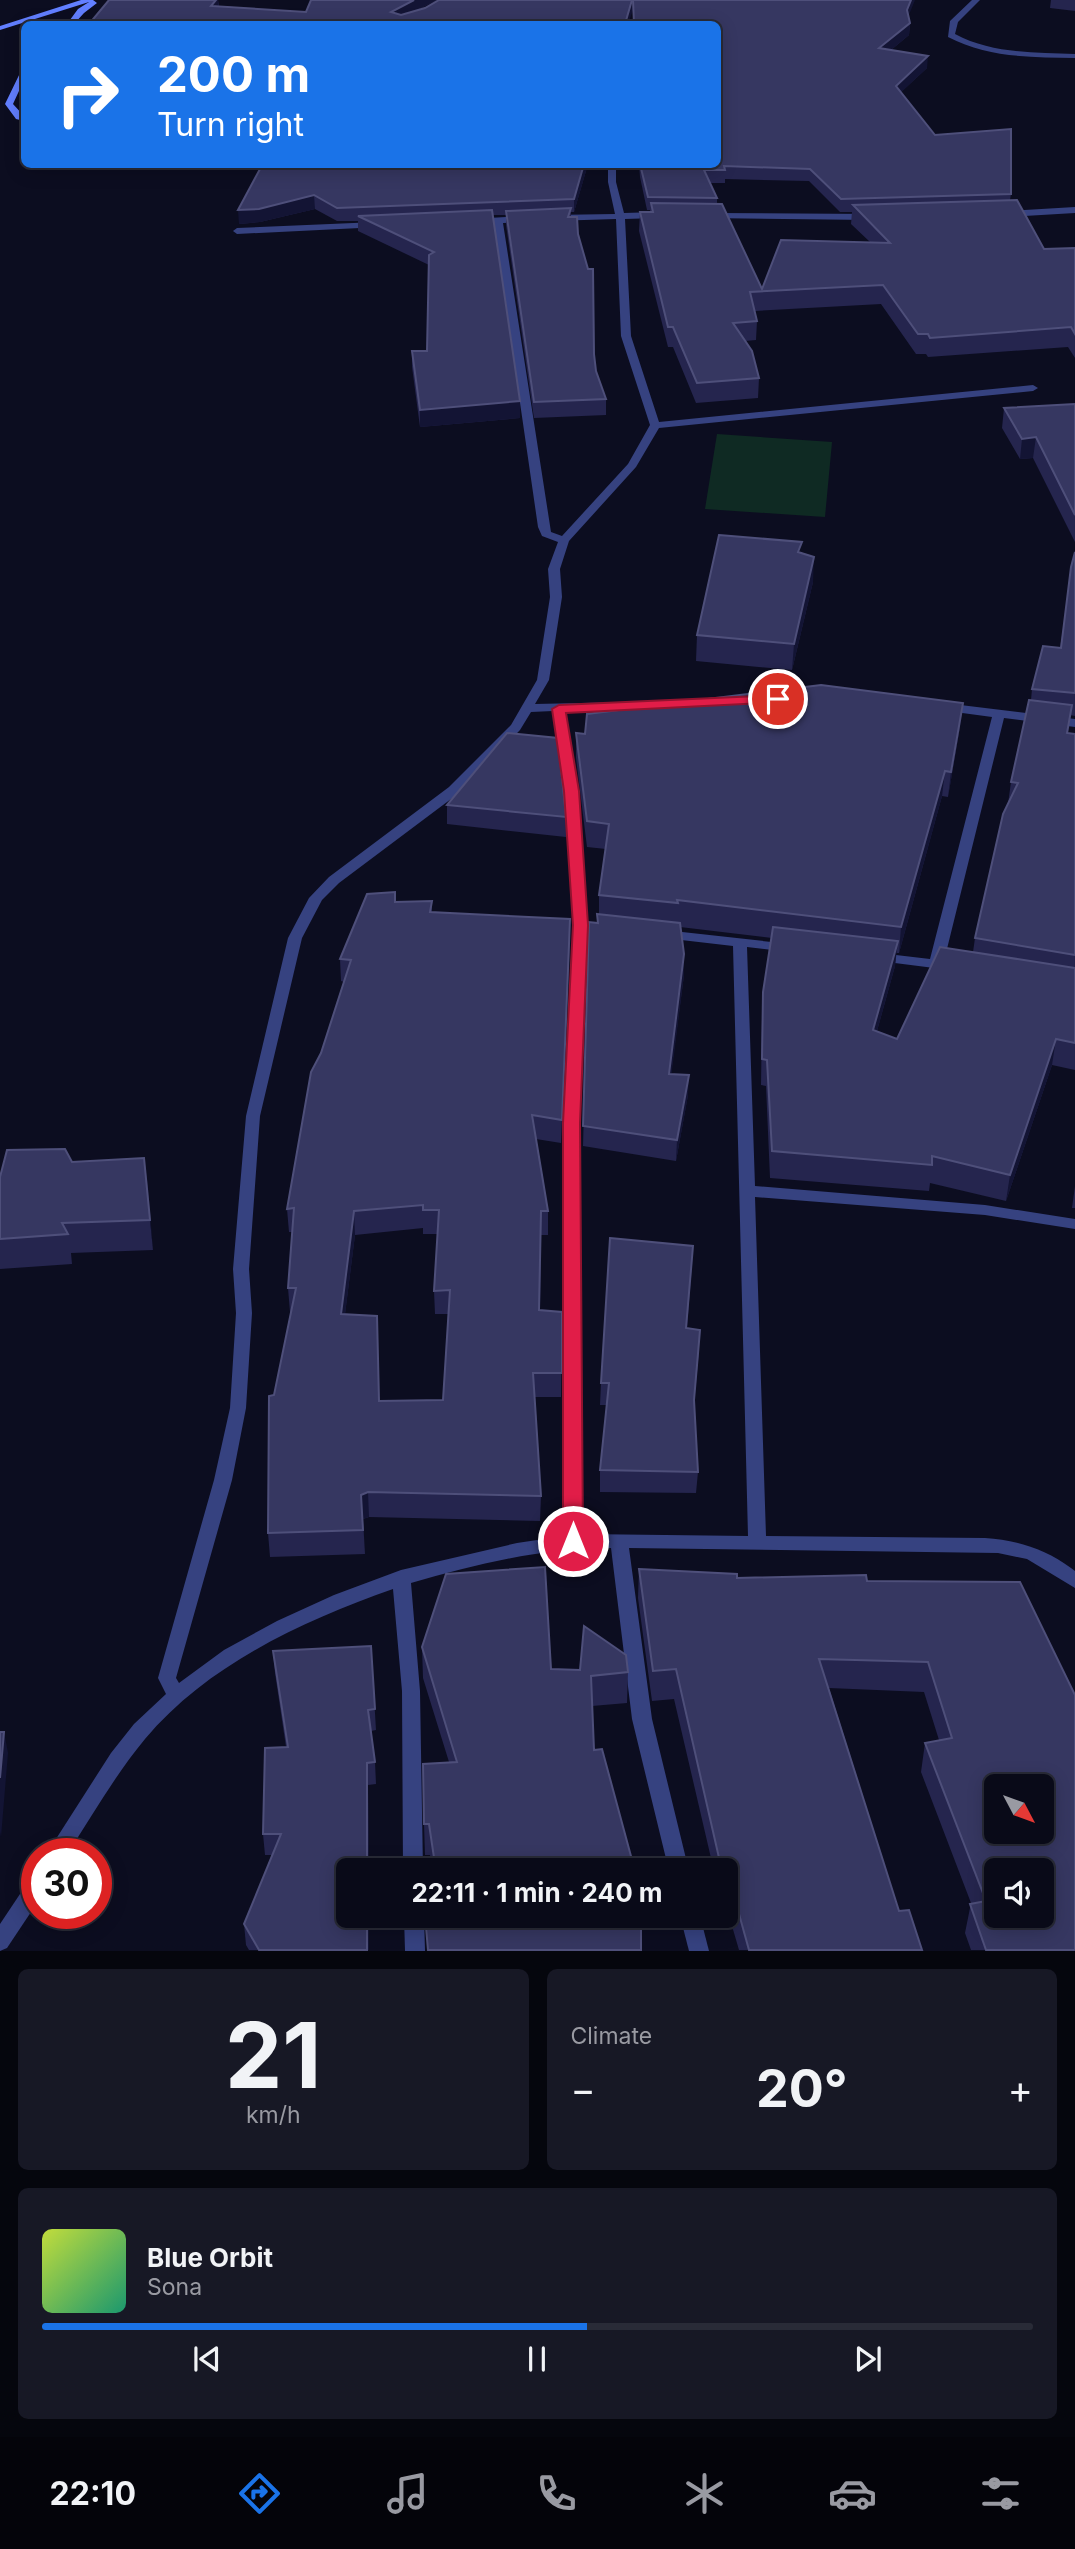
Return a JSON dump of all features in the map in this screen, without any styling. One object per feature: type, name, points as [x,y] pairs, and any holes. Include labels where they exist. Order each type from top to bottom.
[{"type":"street","points":[[22,21],[89,0]]},
{"type":"street","points":[[73,21],[81,11],[97,0]]},
{"type":"street","points":[[976,0],[954,21],[951,35],[962,43],[996,51],[1075,56]]},
{"type":"street","points":[[0,28],[21,21]]},
{"type":"street","points":[[21,79],[9,104],[21,118]]},
{"type":"street","points":[[176,1696],[167,1678],[223,1480],[238,1408],[244,1313],[241,1269],[253,1116],[295,938],[316,898],[334,880],[454,790],[501,745],[529,708],[543,680],[556,597],[554,569],[564,540],[632,465],[655,425],[626,336],[620,215],[612,182],[612,168]]},
{"type":"street","points":[[995,214],[1075,210]]},
{"type":"street","points":[[470,221],[673,215]]},
{"type":"street","points":[[700,216],[888,217]]},
{"type":"street","points":[[498,220],[543,527],[546,534],[564,540]]},
{"type":"street","points":[[237,231],[388,225]]},
{"type":"street","points":[[655,425],[1033,388]]},
{"type":"street","points":[[529,708],[685,704]]},
{"type":"street","points":[[935,705],[1075,723]]},
{"type":"street","points":[[559,709],[572,791],[587,926],[572,1123],[573,1541]]},
{"type":"street","points":[[936,964],[999,713]]},
{"type":"street","points":[[647,932],[805,949]]},
{"type":"street","points":[[740,942],[757,1542]]},
{"type":"street","points":[[858,955],[961,968]]},
{"type":"street","points":[[747,1191],[985,1210],[1075,1224]]},
{"type":"street","points":[[67,1838],[111,1770],[141,1731],[176,1696],[215,1666],[258,1640],[401,1577],[511,1548],[573,1541],[1007,1545],[1048,1559],[1075,1581]]},
{"type":"street","points":[[619,1541],[642,1719],[676,1858]]},
{"type":"street","points":[[401,1577],[411,1691],[414,1858]]},
{"type":"street","points":[[0,1942],[21,1910]]},
{"type":"street","points":[[414,1928],[415,1951]]},
{"type":"street","points":[[693,1928],[699,1951]]},
{"type":"green space","points":[[717,434],[832,442],[825,517],[705,509]]},
{"type":"building","points":[[109,0],[216,0],[211,6],[306,12],[311,0],[414,0],[391,12],[401,15],[425,8],[439,0],[632,0],[626,21],[92,21]]},
{"type":"building","points":[[633,0],[911,0],[907,10],[910,23],[879,48],[928,56],[896,86],[935,135],[1011,129],[1011,194],[841,199],[810,169],[724,166],[725,170],[704,170],[717,198],[648,197],[641,168],[721,168],[721,21],[634,21]]},
{"type":"building","points":[[583,168],[574,199],[337,208],[314,195],[259,209],[238,210],[260,169]]},
{"type":"building","points":[[1017,200],[1044,249],[1075,248],[1075,334],[1071,327],[930,338],[928,334],[918,334],[883,285],[750,292],[757,321],[733,323],[752,351],[759,378],[697,383],[673,327],[668,327],[640,212],[653,212],[651,203],[722,204],[762,289],[781,240],[890,243],[853,205]]},
{"type":"building","points":[[571,208],[568,217],[577,217],[578,234],[588,269],[593,269],[594,354],[596,371],[606,399],[534,402],[506,211]]},
{"type":"building","points":[[492,210],[520,401],[420,410],[412,351],[427,351],[429,255],[434,252],[358,216]]},
{"type":"building","points":[[1075,404],[1075,515],[1036,437],[1022,439],[1004,408]]},
{"type":"building","points":[[719,535],[802,542],[798,552],[814,557],[794,644],[697,635]]},
{"type":"building","points":[[1075,552],[1075,693],[1032,689],[1043,646],[1061,648]]},
{"type":"building","points":[[821,685],[963,703],[951,772],[945,771],[901,927],[677,900],[678,903],[599,895],[609,824],[587,821],[576,733],[585,734],[587,714]]},
{"type":"building","points":[[1029,700],[1072,705],[1067,733],[1075,734],[1075,955],[975,938],[1003,814],[1018,783],[1011,782]]},
{"type":"building","points":[[507,733],[558,738],[566,817],[447,805]]},
{"type":"building","points":[[395,892],[395,902],[432,901],[430,912],[570,919],[562,1120],[532,1115],[548,1211],[541,1211],[539,1310],[562,1312],[562,1373],[533,1373],[541,1496],[368,1492],[361,1495],[363,1530],[268,1533],[269,1396],[274,1395],[296,1288],[288,1288],[294,1208],[287,1209],[311,1072],[321,1053],[351,960],[340,959],[367,894]],"holes":[[[423,1205],[423,1210],[439,1210],[434,1291],[450,1290],[443,1400],[379,1401],[377,1316],[341,1314],[354,1211]]]},
{"type":"building","points":[[597,914],[680,923],[684,954],[669,1074],[689,1075],[677,1140],[583,1126],[589,922],[598,923]]},
{"type":"building","points":[[773,927],[898,941],[873,1030],[897,1039],[940,947],[1075,968],[1075,1043],[1056,1039],[1010,1175],[932,1156],[932,1165],[772,1151],[767,1060],[762,1059],[763,992]]},
{"type":"building","points":[[65,1149],[72,1162],[144,1158],[150,1220],[62,1223],[68,1234],[0,1239],[0,1177],[7,1150]]},
{"type":"building","points":[[610,1238],[693,1246],[686,1328],[700,1330],[694,1400],[698,1472],[600,1470],[609,1383],[601,1383]]},
{"type":"building","points":[[545,1567],[551,1669],[580,1670],[584,1626],[626,1655],[628,1672],[591,1676],[594,1750],[602,1749],[631,1858],[434,1858],[429,1824],[424,1824],[423,1764],[457,1762],[422,1647],[446,1574]]},
{"type":"building","points":[[639,1569],[737,1574],[737,1578],[866,1575],[867,1581],[1020,1582],[1075,1695],[1075,1950],[986,1950],[970,1904],[984,1901],[984,1928],[1054,1928],[1054,1858],[984,1858],[984,1896],[925,1743],[952,1738],[928,1662],[819,1659],[899,1911],[909,1910],[922,1950],[749,1950],[738,1910],[738,1858],[719,1858],[676,1669],[653,1671]]},
{"type":"building","points":[[371,1646],[375,1709],[368,1710],[375,1762],[367,1763],[367,1858],[336,1858],[336,1928],[367,1928],[367,1950],[259,1950],[244,1924],[281,1834],[263,1834],[265,1748],[288,1747],[273,1651]]},
{"type":"building","points":[[0,1732],[4,1732],[0,1778]]},
{"type":"building","points":[[426,1928],[641,1928],[641,1950],[428,1950]]},
{"type":"route","points":[[573,1541],[572,1123],[580,925],[572,791],[559,709],[778,699]]}]
